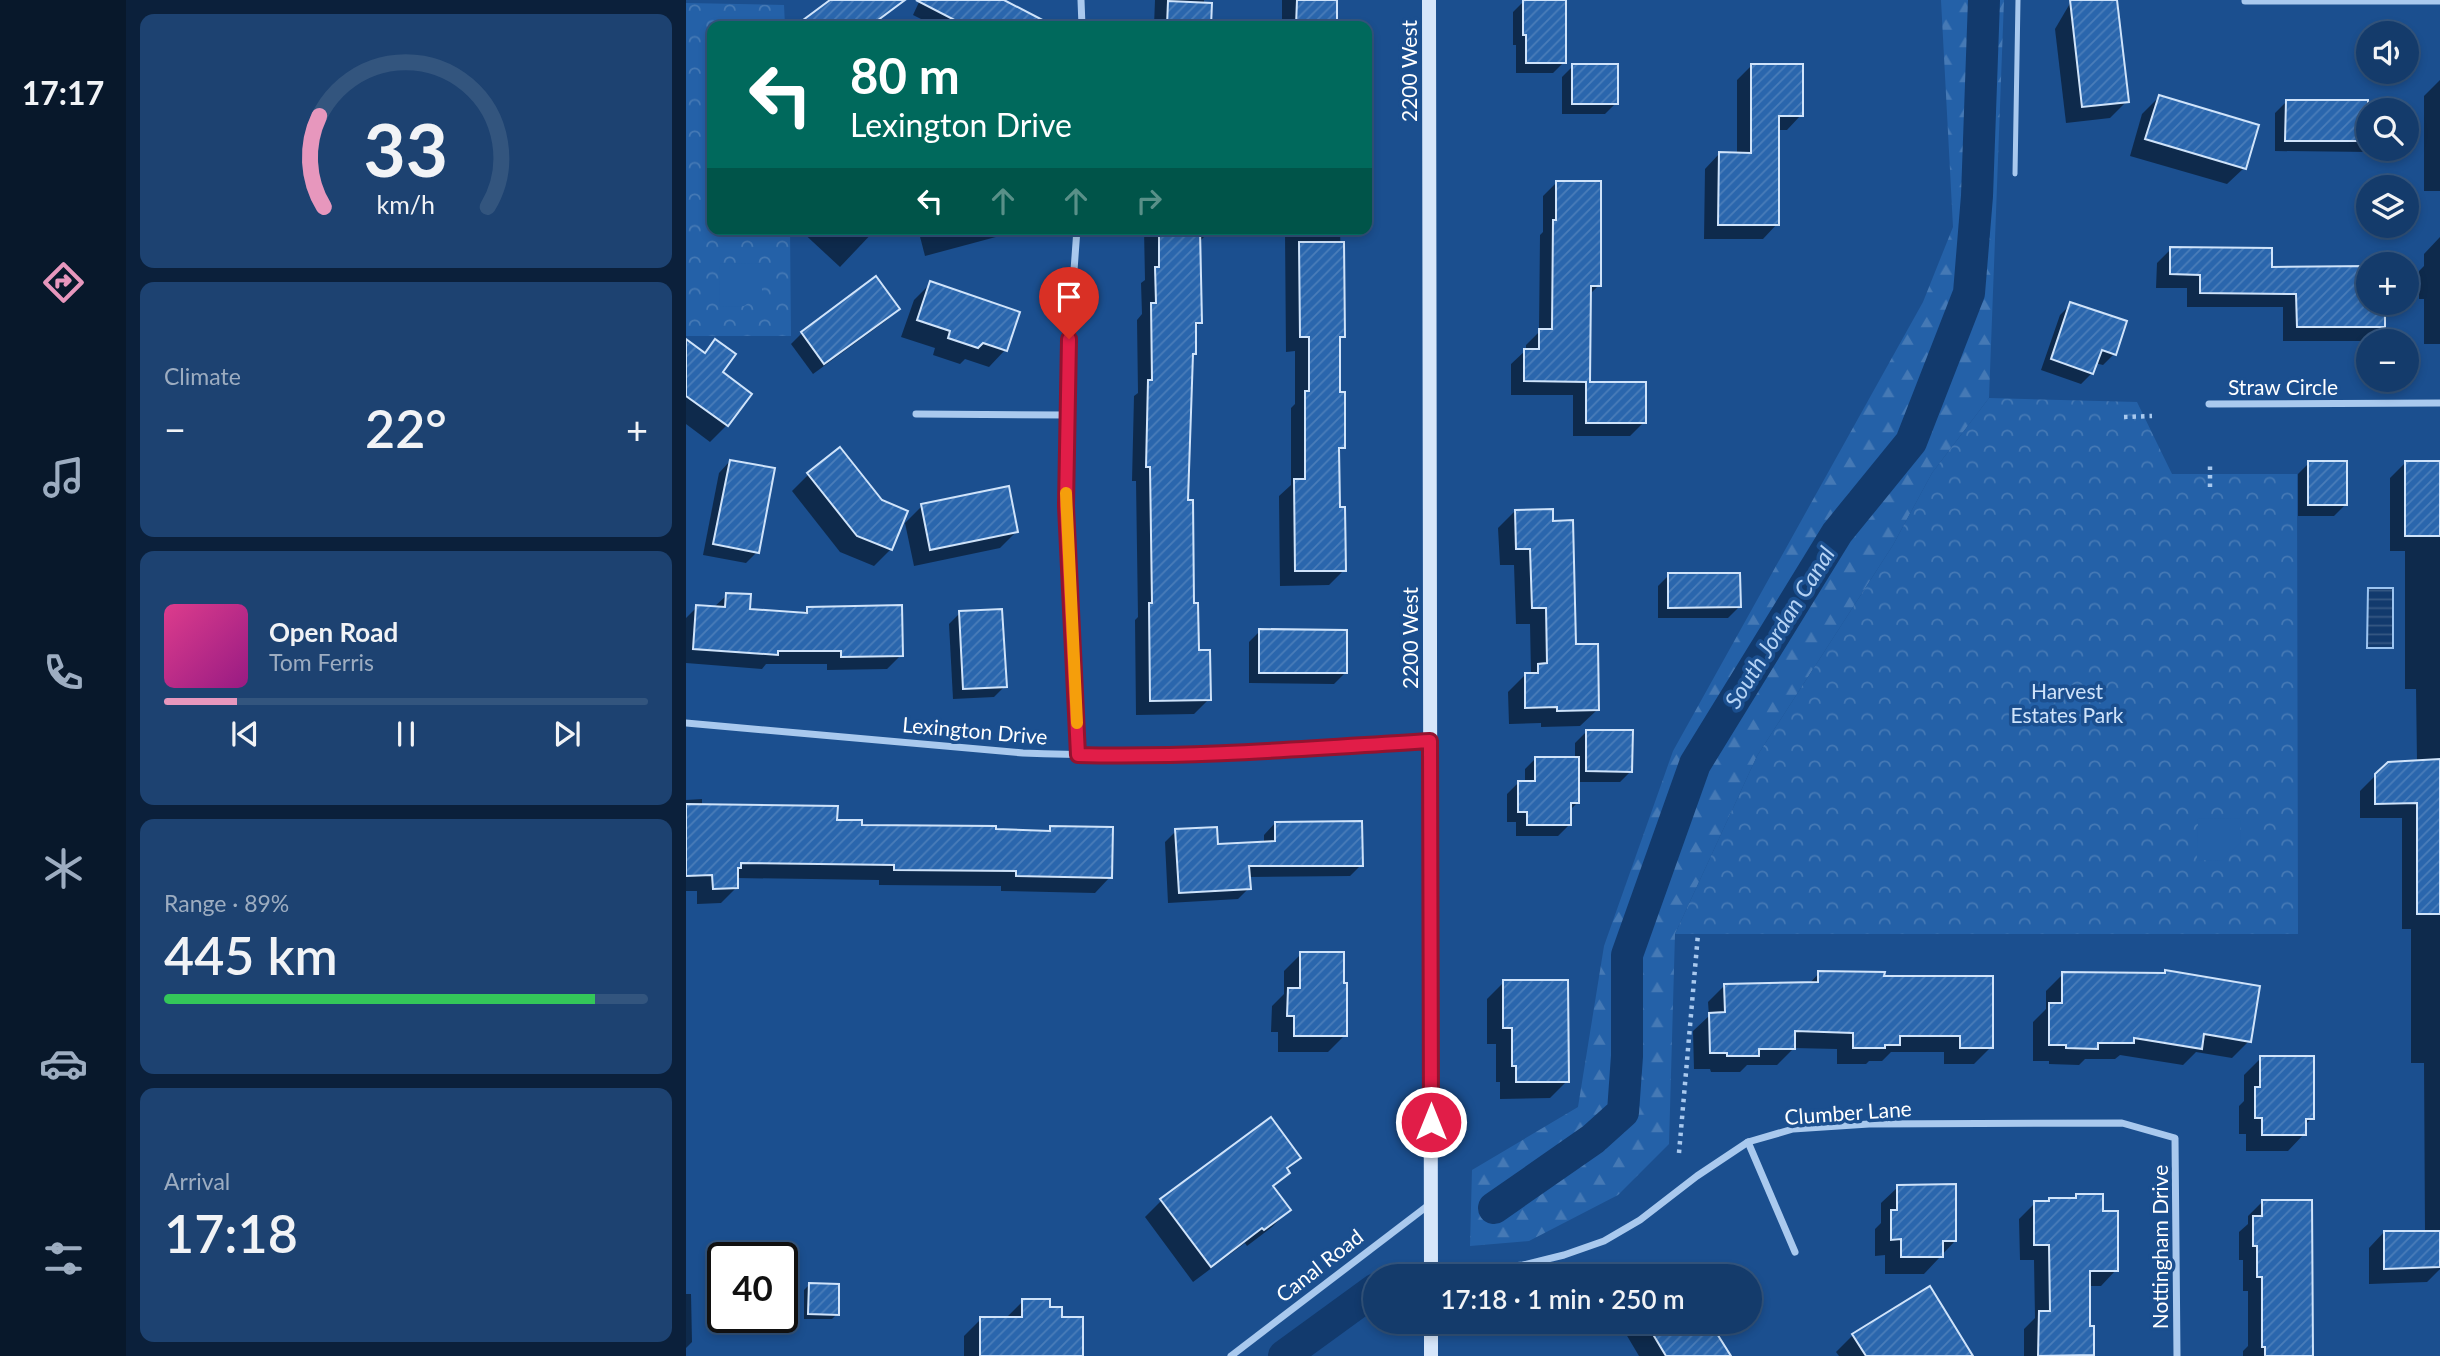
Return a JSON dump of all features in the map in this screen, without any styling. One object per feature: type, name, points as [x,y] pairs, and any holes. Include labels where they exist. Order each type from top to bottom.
[{"type":"street","points":[[1081,0],[1082,21]]},
{"type":"street","name":"2200 West","points":[[1429,0],[1431,1264]]},
{"type":"street","points":[[2245,1],[2440,1]]},
{"type":"street","points":[[1077,235],[1066,415],[1066,506],[1078,755]]},
{"type":"street","name":"Straw Circle","points":[[2209,404],[2440,403]]},
{"type":"street","points":[[916,414],[1066,415]]},
{"type":"street","name":"Lexington Drive","points":[[686,723],[1023,753],[1078,755],[1254,752],[1430,741]]},
{"type":"street","name":"Clumber Lane","points":[[1527,1264],[1604,1241],[1640,1220],[1748,1142],[1793,1129],[1869,1124],[2122,1123],[2175,1138]]},
{"type":"street","name":"Nottingham Drive","points":[[2175,1138],[2177,1356]]},
{"type":"street","points":[[1748,1142],[1795,1252]]},
{"type":"street","name":"Canal Road","points":[[1231,1356],[1431,1203]]},
{"type":"street","points":[[1431,1334],[1431,1356]]},
{"type":"lane","points":[[2015,174],[2018,0]]},
{"type":"path","points":[[2124,417],[2152,416]]},
{"type":"path","points":[[2210,464],[2210,487]]},
{"type":"path","points":[[1679,1153],[1698,934]]},
{"type":"green space","points":[[1941,0],[2004,0],[1989,398],[1932,473],[1893,545],[1757,756],[1675,934],[1669,1144],[1618,1195],[1529,1241],[1470,1246],[1472,1170],[1578,1107],[1604,946],[1673,751],[1923,302],[1953,227]]},
{"type":"green space","points":[[686,3],[784,5],[785,21],[707,21],[707,235],[790,235],[791,336],[686,336]]},
{"type":"green space","points":[[762,263],[762,294],[744,306],[720,307],[719,264]]},
{"type":"green space","name":"Harvest Estates Park","points":[[1989,398],[2137,402],[2172,474],[2297,474],[2298,934],[1675,934],[1757,756],[1893,545],[1932,473]]},
{"type":"green space","points":[[2198,818],[2241,819],[2240,843],[2222,861],[2197,860]]},
{"type":"shaded area","points":[[2368,588],[2393,588],[2393,648],[2367,648]]},
{"type":"building","points":[[830,0],[905,0],[877,21],[802,21]]},
{"type":"building","points":[[916,0],[1004,0],[1044,21],[956,21]]},
{"type":"building","points":[[1297,0],[1337,0],[1337,21],[1296,21]]},
{"type":"building","points":[[1523,0],[1566,0],[1566,63],[1526,63]]},
{"type":"building","points":[[2070,0],[2117,0],[2129,102],[2082,107]]},
{"type":"building","points":[[1168,1],[1212,3],[1211,21],[1167,21]]},
{"type":"building","points":[[1572,64],[1618,64],[1618,104],[1572,104]]},
{"type":"building","points":[[1751,64],[1803,64],[1803,116],[1779,116],[1779,225],[1718,225],[1719,152],[1751,153]]},
{"type":"building","points":[[2159,95],[2259,125],[2246,169],[2145,139]]},
{"type":"building","points":[[2286,100],[2356,100],[2356,141],[2285,141]]},
{"type":"building","points":[[1556,181],[1601,181],[1601,286],[1591,286],[1590,382],[1646,382],[1646,423],[1586,423],[1586,382],[1524,381],[1524,349],[1539,349],[1539,329],[1552,329]]},
{"type":"building","points":[[1159,235],[1200,235],[1202,323],[1196,323],[1196,354],[1193,354],[1188,500],[1193,500],[1194,603],[1198,603],[1199,650],[1210,650],[1211,700],[1150,701],[1150,467],[1146,467],[1148,380],[1152,380],[1151,303],[1156,303],[1155,267],[1159,267]]},
{"type":"building","points":[[1299,242],[1344,242],[1345,337],[1340,337],[1340,392],[1345,392],[1345,448],[1339,448],[1340,507],[1345,507],[1346,571],[1295,571],[1294,479],[1305,479],[1305,391],[1309,391],[1309,337],[1300,337]]},
{"type":"building","points":[[2170,247],[2272,248],[2272,267],[2356,266],[2356,315],[2385,315],[2385,327],[2297,327],[2296,294],[2200,293],[2200,275],[2170,274]]},
{"type":"building","points":[[876,276],[900,309],[824,364],[801,332]]},
{"type":"building","points":[[930,281],[1020,312],[1007,351],[983,343],[978,348],[948,338],[950,331],[917,320]]},
{"type":"building","points":[[2070,302],[2127,321],[2116,355],[2102,350],[2093,374],[2051,359]]},
{"type":"building","points":[[686,339],[705,353],[715,339],[736,354],[723,372],[752,394],[728,426],[686,396]]},
{"type":"building","points":[[840,447],[882,500],[908,511],[892,550],[857,536],[807,473]]},
{"type":"building","points":[[730,460],[775,468],[759,553],[713,544]]},
{"type":"building","points":[[2308,461],[2347,461],[2347,505],[2308,505]]},
{"type":"building","points":[[2405,461],[2440,461],[2440,536],[2405,536]]},
{"type":"building","points":[[1009,486],[1018,532],[930,550],[921,504]]},
{"type":"building","points":[[1553,509],[1553,521],[1573,520],[1576,644],[1598,644],[1599,710],[1557,711],[1557,707],[1525,708],[1525,673],[1538,673],[1538,664],[1547,663],[1546,608],[1532,608],[1530,549],[1516,549],[1515,510]]},
{"type":"building","points":[[1668,573],[1740,573],[1741,607],[1668,608]]},
{"type":"building","points":[[726,593],[751,594],[750,609],[807,613],[807,607],[902,605],[903,656],[841,657],[841,651],[778,651],[778,655],[693,649],[696,605],[725,607]]},
{"type":"building","points":[[1002,609],[1007,687],[963,689],[959,611]]},
{"type":"building","points":[[1259,629],[1347,630],[1347,673],[1259,673]]},
{"type":"building","points":[[1586,730],[1633,730],[1632,772],[1586,771]]},
{"type":"building","points":[[1535,757],[1579,757],[1579,803],[1571,803],[1571,825],[1527,825],[1527,812],[1518,812],[1518,781],[1535,781]]},
{"type":"building","points":[[2440,759],[2440,914],[2417,914],[2417,803],[2375,804],[2375,774],[2388,762]]},
{"type":"building","points":[[686,804],[838,806],[837,820],[862,820],[862,825],[996,826],[996,829],[1050,831],[1050,826],[1113,827],[1112,878],[1016,876],[1016,871],[894,870],[894,865],[741,863],[741,868],[738,868],[738,888],[713,889],[712,875],[686,876]]},
{"type":"building","points":[[1362,821],[1363,866],[1249,866],[1251,889],[1179,893],[1175,829],[1217,827],[1218,844],[1275,841],[1275,822]]},
{"type":"building","points":[[1300,952],[1344,952],[1347,1036],[1294,1036],[1294,1016],[1287,1016],[1288,988],[1300,988]]},
{"type":"building","points":[[2165,970],[2260,986],[2251,1042],[2204,1034],[2202,1049],[2134,1038],[2134,1043],[2098,1043],[2098,1049],[2049,1045],[2049,1003],[2062,1003],[2062,972],[2165,973]]},
{"type":"building","points":[[1818,971],[1885,972],[1884,976],[1993,976],[1993,1048],[1960,1048],[1960,1036],[1900,1036],[1900,1045],[1853,1048],[1853,1033],[1795,1031],[1795,1049],[1759,1049],[1759,1056],[1710,1053],[1709,1013],[1725,1012],[1724,984],[1818,982]]},
{"type":"building","points":[[1503,980],[1568,980],[1569,1082],[1516,1082],[1516,1066],[1512,1066],[1512,1028],[1503,1028]]},
{"type":"building","points":[[2260,1056],[2314,1056],[2314,1119],[2306,1119],[2306,1135],[2262,1135],[2262,1118],[2255,1118],[2255,1087],[2260,1087]]},
{"type":"building","points":[[1271,1117],[1301,1158],[1287,1168],[1290,1173],[1273,1186],[1291,1210],[1264,1230],[1262,1228],[1211,1267],[1160,1199]]},
{"type":"building","points":[[1956,1184],[1956,1241],[1943,1241],[1943,1257],[1901,1257],[1901,1239],[1891,1240],[1891,1210],[1897,1210],[1897,1185]]},
{"type":"building","points":[[2076,1194],[2103,1194],[2103,1211],[2118,1211],[2118,1271],[2090,1271],[2090,1326],[2094,1326],[2094,1355],[2038,1356],[2039,1311],[2050,1311],[2049,1245],[2034,1245],[2034,1201],[2076,1198]]},
{"type":"building","points":[[2262,1200],[2312,1200],[2313,1356],[2265,1356],[2265,1347],[2262,1347],[2262,1277],[2257,1277],[2253,1216],[2262,1216]]},
{"type":"building","points":[[2384,1231],[2440,1231],[2440,1267],[2384,1269]]},
{"type":"building","points":[[809,1283],[839,1284],[839,1315],[808,1314]]},
{"type":"building","points":[[1930,1286],[1973,1356],[1866,1356],[1852,1334]]},
{"type":"building","points":[[1022,1299],[1050,1299],[1050,1307],[1062,1307],[1062,1317],[1083,1317],[1083,1356],[980,1356],[980,1317],[1022,1317]]},
{"type":"building","points":[[1653,1334],[1717,1334],[1731,1356],[1666,1356]]},
{"type":"waterway","name":"South Jordan Canal","points":[[1494,1208],[1593,1139],[1623,1112],[1627,1056],[1627,955],[1695,764],[1837,533],[1911,442],[1969,293],[1977,196],[1984,0]]},
{"type":"waterway","name":"South Jordan Canal","points":[[1284,1356],[1363,1298]]},
{"type":"slow traffic","points":[[1066,493],[1077,723]]},
{"type":"route","points":[[1069,339],[1065,461],[1078,755],[1254,752],[1430,741],[1431,1122]]}]
